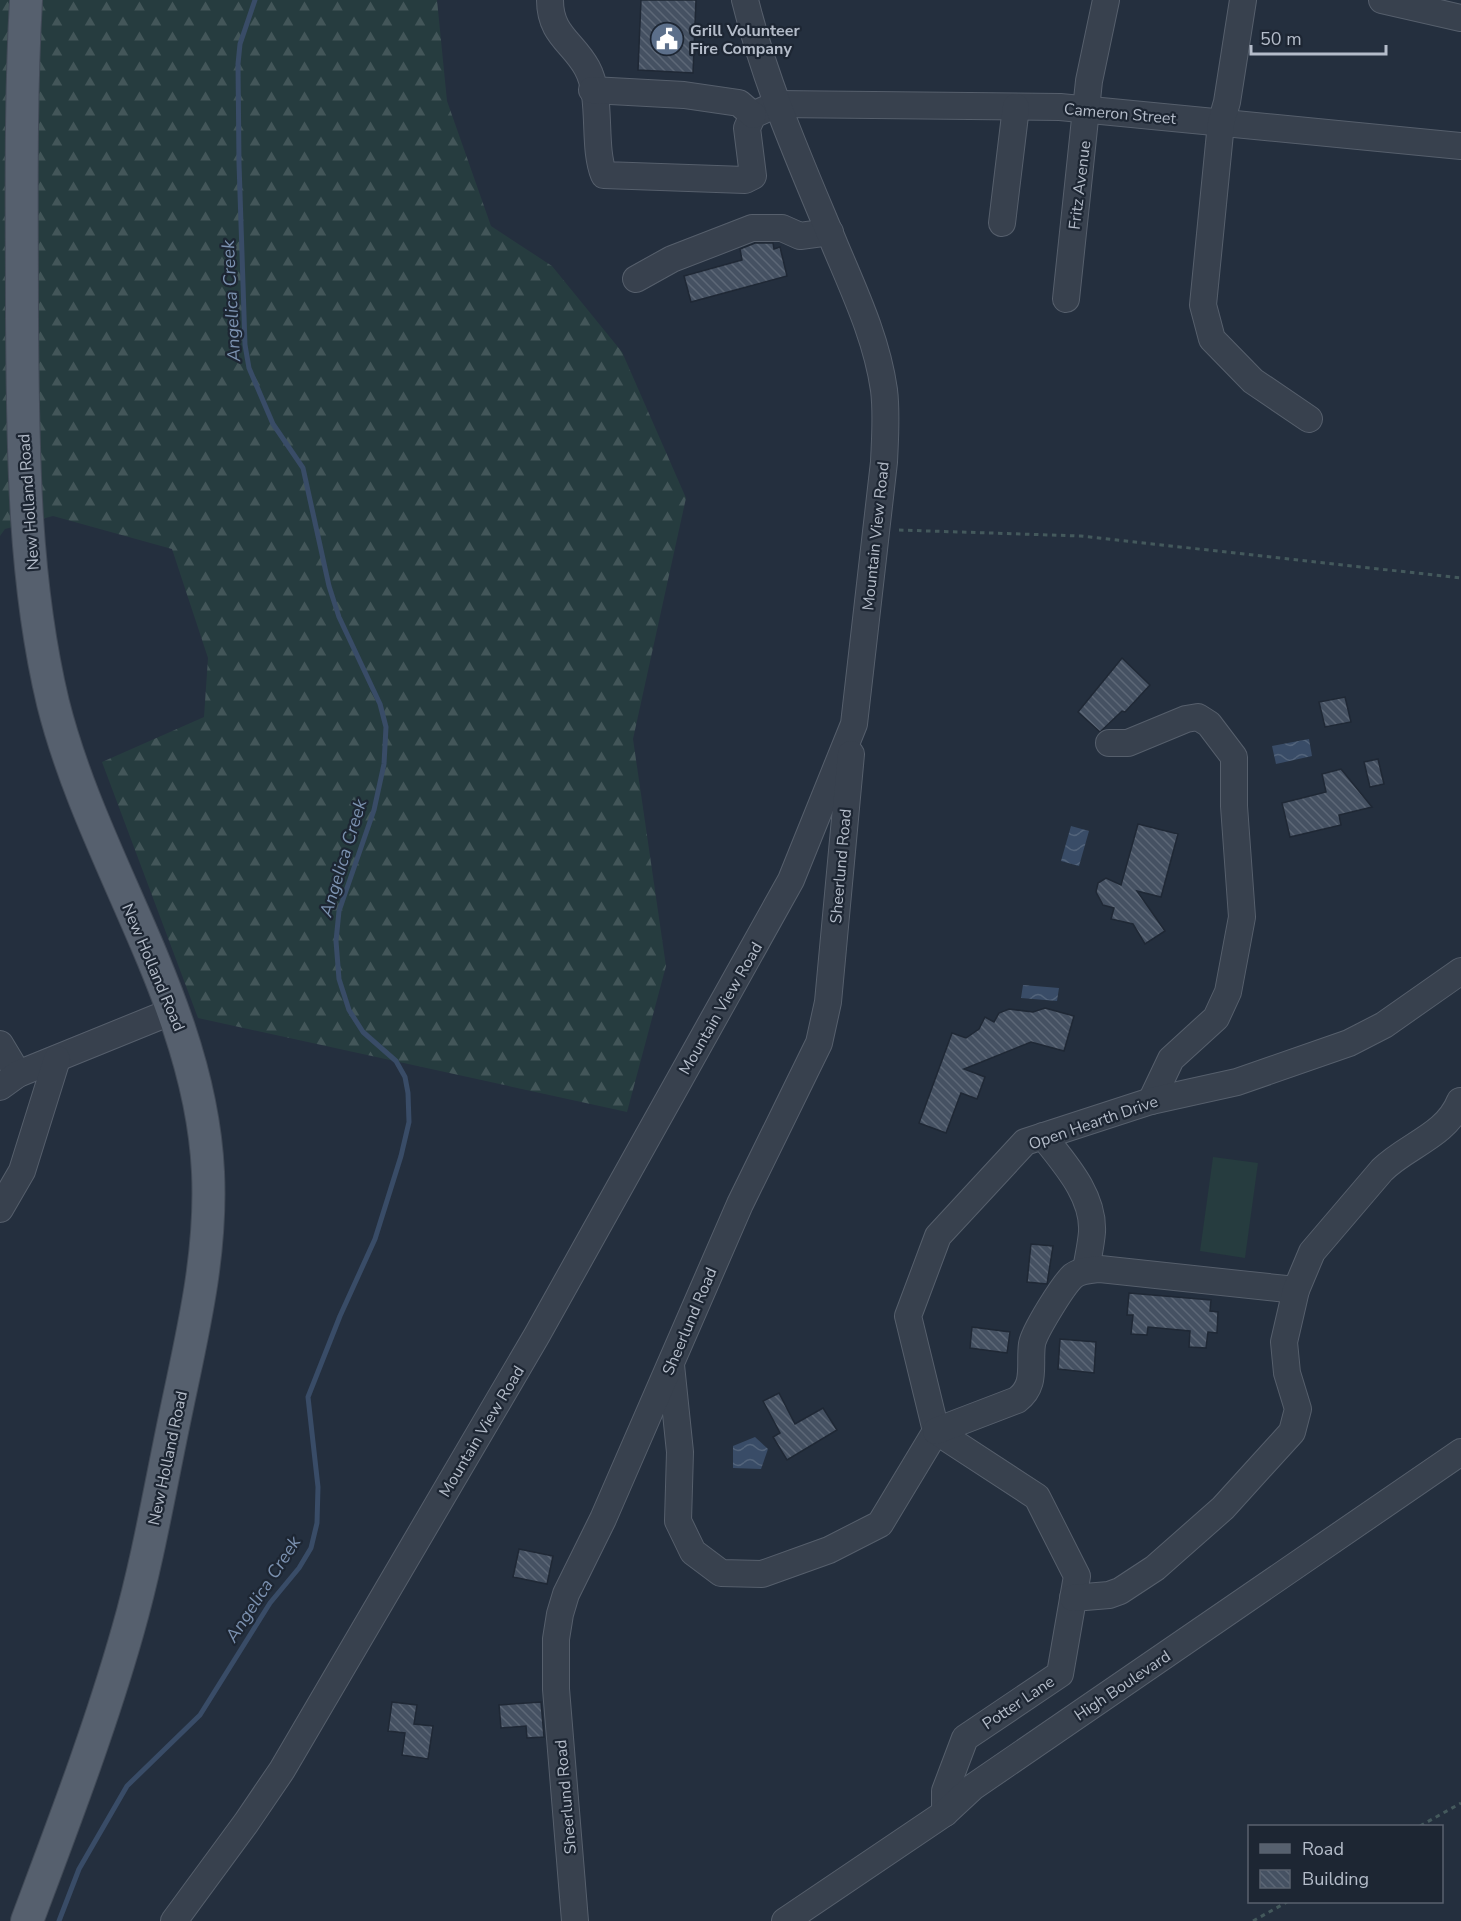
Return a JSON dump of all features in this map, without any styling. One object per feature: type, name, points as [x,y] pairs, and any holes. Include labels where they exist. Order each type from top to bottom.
[{"type":"main road","name":"New Holland Road","points":[[26,0],[21,88],[23,408],[25,484],[37,617],[54,704],[70,761],[108,860],[173,1011],[199,1094],[208,1172],[206,1254],[196,1327],[129,1626],[83,1769],[27,1921]]},
{"type":"street","points":[[550,0],[553,25],[588,69],[599,134],[600,165],[604,175],[745,180],[753,176],[747,128],[753,115],[777,104]]},
{"type":"street","name":"Mountain View Road","points":[[174,1921],[282,1770],[537,1335],[791,880],[854,724],[886,426],[884,389],[875,349],[777,104],[746,0]]},
{"type":"street","name":"Fritz Avenue","points":[[1066,299],[1089,81],[1106,0]]},
{"type":"street","points":[[1243,0],[1227,102],[1221,123],[1203,305],[1212,339],[1253,381],[1309,419]]},
{"type":"street","points":[[1382,0],[1461,18]]},
{"type":"street","points":[[592,90],[684,95],[739,103],[753,115]]},
{"type":"street","name":"Cameron Street","points":[[777,104],[1087,110],[1461,146]]},
{"type":"street","points":[[1002,223],[1016,107]]},
{"type":"street","points":[[636,279],[672,259],[752,228],[782,228],[800,236],[830,232]]},
{"type":"street","points":[[1109,743],[1128,743],[1186,719],[1197,717],[1209,724],[1234,757],[1234,806],[1242,917],[1228,992],[1216,1018],[1171,1059],[1150,1101]]},
{"type":"street","name":"Sheerlund Road","points":[[575,1921],[556,1689],[556,1639],[560,1614],[566,1594],[603,1520],[740,1204],[819,1043],[828,1002],[854,724]]},
{"type":"street","name":"Open Hearth Drive","points":[[936,1431],[908,1316],[938,1236],[1025,1142],[1150,1101],[1237,1082],[1349,1043],[1384,1025],[1461,971]]},
{"type":"street","points":[[0,1044],[9,1081],[173,1011]]},
{"type":"street","points":[[0,1209],[12,1169],[57,1059]]},
{"type":"street","points":[[1073,1598],[1109,1595],[1120,1591],[1155,1568],[1223,1508],[1292,1432],[1298,1409],[1287,1373],[1284,1349],[1296,1290],[1312,1252],[1338,1218],[1393,1159],[1447,1124],[1460,1101]]},
{"type":"street","points":[[1043,1136],[1079,1183],[1087,1205],[1092,1229],[1086,1270]]},
{"type":"street","points":[[671,1365],[680,1452],[678,1521],[693,1552],[720,1573],[762,1574],[829,1550],[880,1524],[936,1431],[1017,1400],[1026,1393],[1030,1385],[1032,1343],[1041,1323],[1073,1277],[1086,1270],[1296,1290]]},
{"type":"street","name":"Potter Lane","points":[[936,1431],[1037,1497],[1077,1576],[1060,1674],[964,1738],[945,1791],[945,1813]]},
{"type":"street","name":"High Boulevard","points":[[785,1921],[945,1813],[973,1787],[1461,1452]]},
{"type":"path","points":[[876,529],[1081,536],[1461,578]]},
{"type":"path","points":[[1423,1825],[1461,1803]]},
{"type":"path","points":[[1252,1921],[1285,1903]]},
{"type":"green space","points":[[0,0],[437,0],[447,101],[491,226],[552,266],[622,352],[686,498],[633,739],[666,966],[627,1112],[198,1018],[102,762],[204,717],[208,658],[172,549],[53,516],[5,529],[0,536]]},
{"type":"green space","points":[[1213,1157],[1258,1163],[1245,1258],[1200,1251]]},
{"type":"water","points":[[1309,739],[1312,756],[1276,764],[1272,746]]},
{"type":"water","points":[[1071,826],[1089,831],[1079,866],[1061,861]]},
{"type":"water","points":[[1023,985],[1059,988],[1057,1001],[1021,998]]},
{"type":"water","points":[[755,1437],[768,1449],[761,1469],[733,1468],[733,1446]]},
{"type":"building","name":"Grill Volunteer Fire Company","points":[[641,0],[696,0],[693,73],[638,70]]},
{"type":"building","points":[[755,243],[773,243],[774,249],[780,247],[787,276],[691,302],[684,276],[742,260],[740,249]]},
{"type":"building","points":[[1122,658],[1150,685],[1125,712],[1122,711],[1100,732],[1078,712]]},
{"type":"building","points":[[1345,697],[1351,722],[1325,727],[1319,702]]},
{"type":"building","points":[[1378,759],[1384,784],[1370,787],[1364,762]]},
{"type":"building","points":[[1341,769],[1372,807],[1339,815],[1341,825],[1290,837],[1282,803],[1326,792],[1322,774]]},
{"type":"building","points":[[1138,824],[1178,834],[1161,897],[1137,891],[1165,931],[1145,944],[1133,924],[1111,919],[1114,908],[1103,905],[1096,892],[1098,883],[1106,878],[1121,885]]},
{"type":"building","points":[[1045,1008],[1074,1016],[1064,1051],[1031,1042],[964,1069],[985,1077],[977,1099],[961,1093],[946,1133],[919,1123],[952,1033],[966,1038],[979,1029],[985,1017],[994,1022],[999,1013],[1009,1009],[1033,1012]]},
{"type":"building","points":[[1031,1244],[1053,1246],[1047,1284],[1027,1282]]},
{"type":"building","points":[[1129,1293],[1211,1300],[1210,1311],[1218,1312],[1217,1333],[1208,1332],[1206,1348],[1189,1347],[1190,1331],[1148,1327],[1147,1335],[1131,1334],[1133,1315],[1127,1315]]},
{"type":"building","points":[[972,1327],[1010,1332],[1007,1353],[970,1348]]},
{"type":"building","points":[[1060,1339],[1096,1342],[1094,1373],[1058,1369]]},
{"type":"building","points":[[779,1393],[795,1424],[823,1408],[837,1430],[787,1460],[773,1437],[780,1433],[763,1401]]},
{"type":"building","points":[[519,1549],[553,1556],[547,1584],[513,1577]]},
{"type":"building","points":[[392,1702],[417,1705],[414,1724],[433,1726],[428,1759],[402,1755],[405,1733],[388,1731]]},
{"type":"building","points":[[541,1702],[544,1737],[527,1738],[526,1726],[501,1728],[499,1705]]},
{"type":"waterway","name":"Angelica Creek","points":[[59,1921],[79,1869],[127,1786],[200,1715],[270,1603],[299,1568],[311,1548],[317,1523],[318,1487],[308,1397],[340,1316],[375,1239],[401,1156],[409,1122],[405,1077],[396,1061],[363,1032],[349,1010],[339,979],[336,941],[339,911],[374,810],[384,764],[386,727],[380,704],[339,617],[329,586],[303,468],[273,424],[249,368],[245,345],[238,64],[240,44],[255,0]]},
{"type":"place","name":"Grill Volunteer Fire Company","points":[[667,39]]}]
